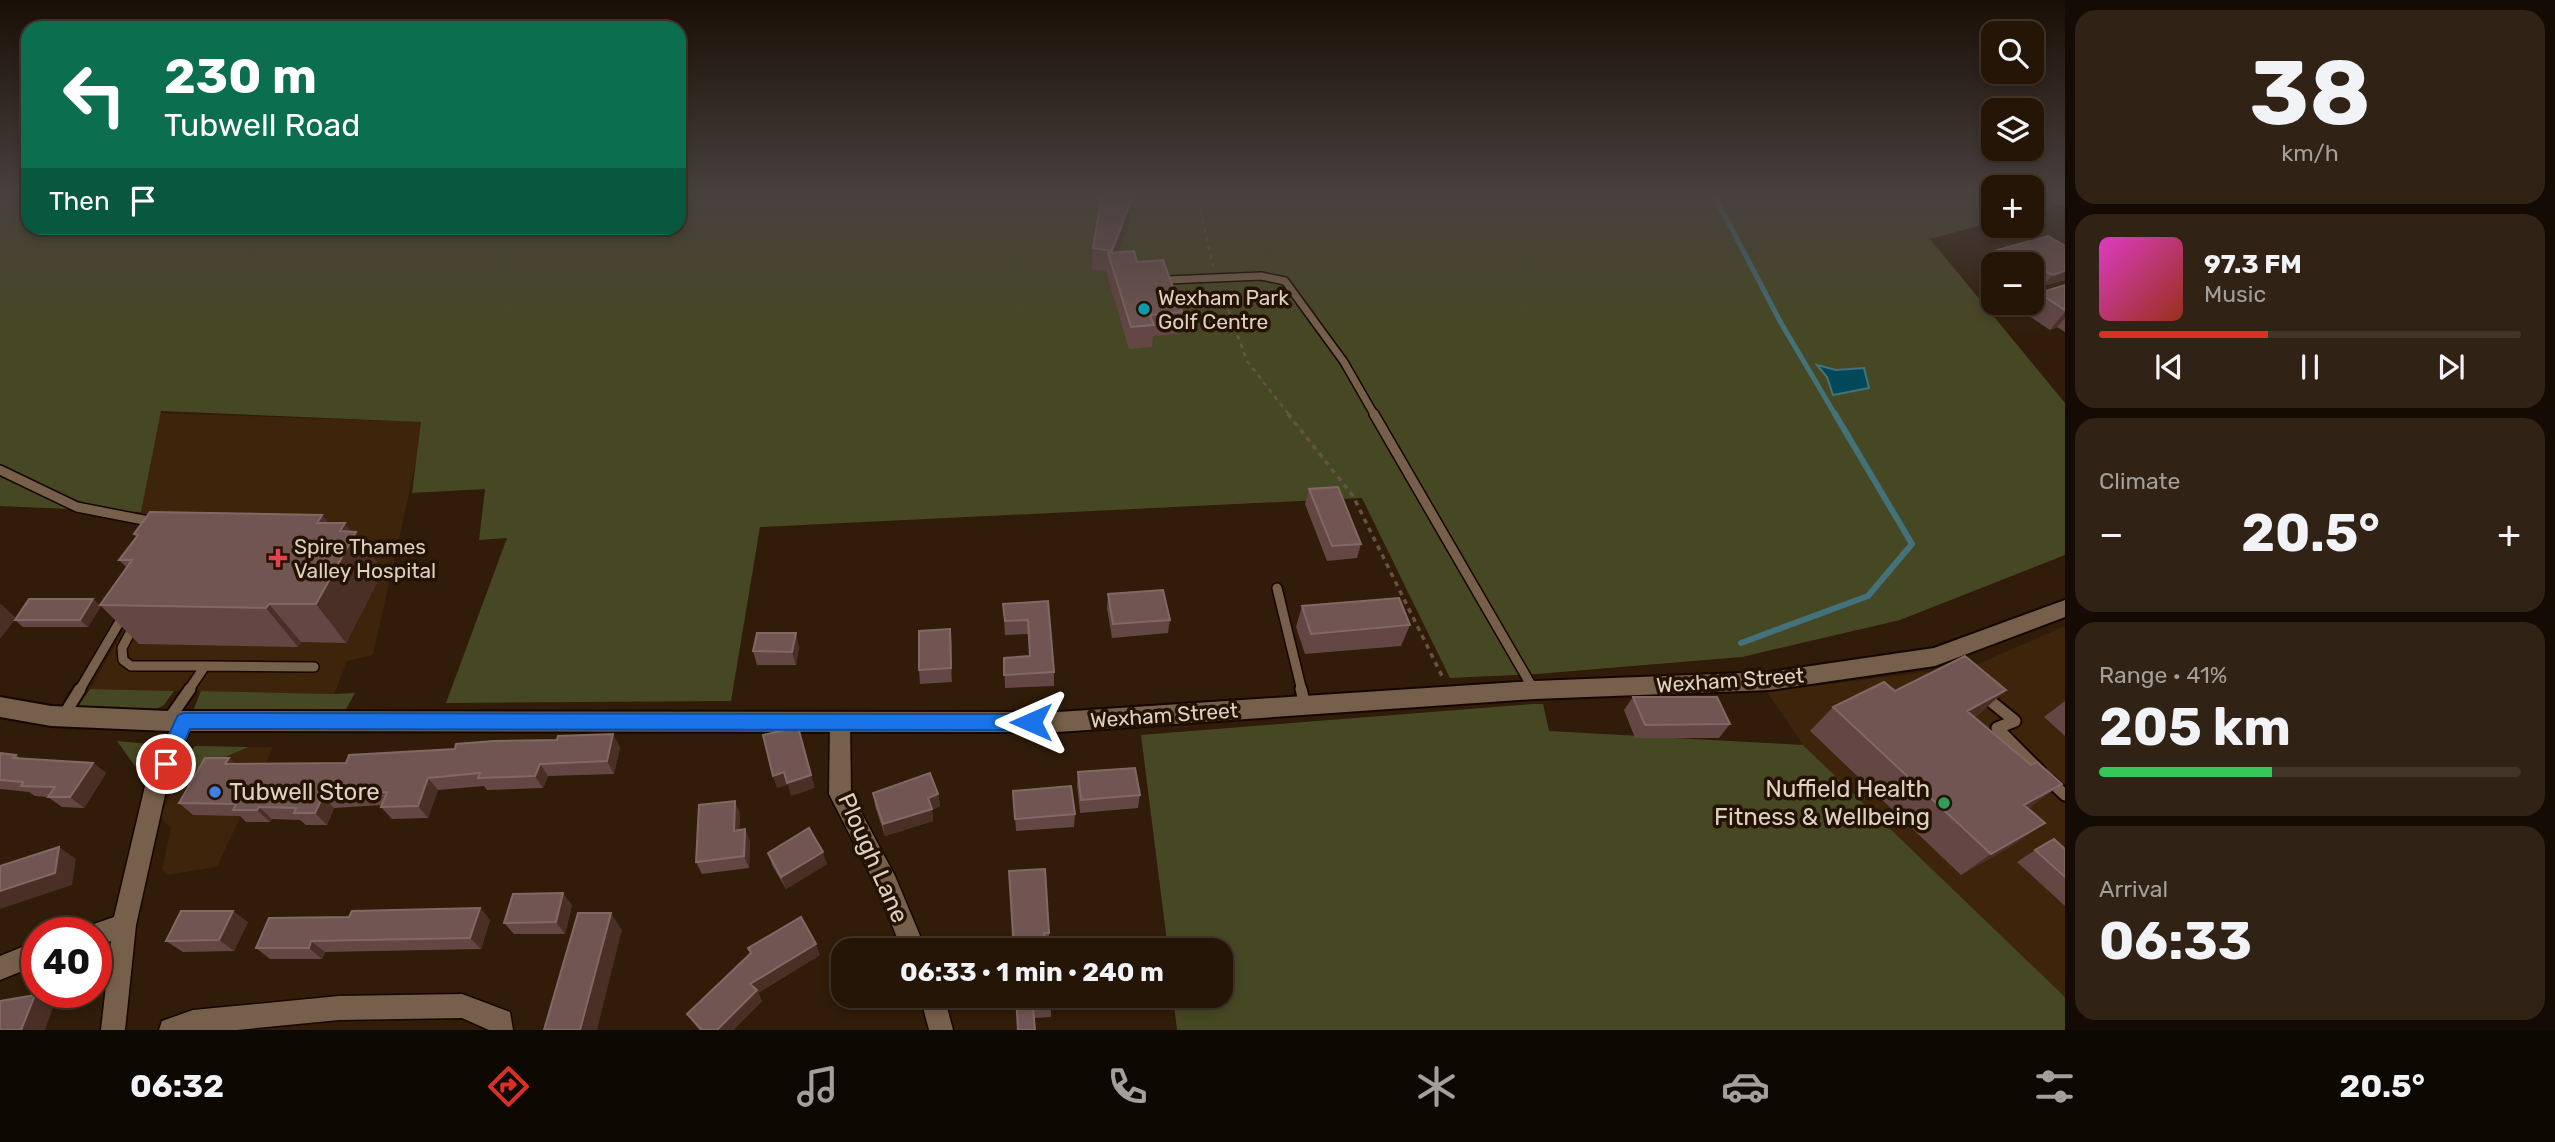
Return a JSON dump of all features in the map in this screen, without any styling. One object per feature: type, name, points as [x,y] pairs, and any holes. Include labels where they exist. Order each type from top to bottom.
[{"type":"street","name":"Wexham Street","points":[[0,707],[63,717],[176,721],[1058,722],[1534,690],[1770,681],[1940,661],[2065,608]]},
{"type":"street","points":[[113,1030],[124,925],[156,786],[176,721]]},
{"type":"street","name":"Plough Lane","points":[[840,722],[840,794],[887,884],[909,938]]},
{"type":"street","points":[[112,929],[124,925]]},
{"type":"street","points":[[0,968],[21,959]]},
{"type":"street","points":[[171,1030],[192,1022],[339,1008],[462,1006],[501,1021],[501,1030]]},
{"type":"street","points":[[935,1008],[941,1030]]},
{"type":"lane","points":[[1167,280],[1261,276],[1285,281],[1344,362],[1534,690]]},
{"type":"lane","points":[[2044,293],[2065,303]]},
{"type":"lane","points":[[0,470],[77,507],[95,513],[155,522],[160,530]]},
{"type":"lane","points":[[1277,589],[1305,705]]},
{"type":"lane","points":[[63,717],[132,601]]},
{"type":"lane","points":[[142,612],[122,648],[123,660],[131,666],[314,667]]},
{"type":"lane","points":[[176,721],[205,666]]},
{"type":"lane","points":[[1975,689],[2015,721],[1997,728],[2065,795]]},
{"type":"path","points":[[1207,241],[1214,272]]},
{"type":"path","points":[[1219,285],[1247,361],[1353,496],[1451,696]]},
{"type":"shaded area","name":"Spire Thames Valley Hospital","points":[[159,413],[425,422],[373,655],[347,661],[334,694],[90,689],[160,566],[172,517],[139,515]]},
{"type":"shaded area","points":[[2065,626],[2065,997],[1803,745],[1767,692],[1973,666]]},
{"type":"shaded area","points":[[249,747],[273,747],[217,867],[167,875],[162,869],[171,829],[160,816],[178,777]]},
{"type":"green space","name":"Wexham Park Golf Centre","points":[[0,241],[1932,241],[1981,301],[1981,315],[1993,315],[2065,403],[2065,555],[1900,620],[1742,657],[1537,674],[1450,678],[1362,498],[760,527],[731,701],[446,703],[507,538],[479,540],[485,489],[412,493],[421,422],[161,411],[141,512],[0,506]]},
{"type":"green space","points":[[90,689],[174,691],[164,705],[149,713],[76,709]]},
{"type":"green space","points":[[201,691],[355,693],[345,711],[202,715],[193,711]]},
{"type":"green space","points":[[1543,704],[1549,731],[1803,745],[2065,997],[2065,1030],[1177,1030],[1174,1008],[1233,1008],[1233,938],[1166,938],[1141,735]]},
{"type":"green space","points":[[117,741],[149,744],[152,760],[142,776]]},
{"type":"green space","points":[[195,746],[249,747],[178,777],[180,764]]},
{"type":"water","points":[[1817,365],[1836,370],[1864,368],[1869,388],[1833,395],[1827,377]]},
{"type":"building","points":[[1094,241],[1116,241],[1112,251],[1093,248]]},
{"type":"building","points":[[2030,241],[2057,241],[2065,246],[2065,271],[2053,275],[2044,271],[2044,252],[1997,250]]},
{"type":"building","points":[[1134,251],[1137,262],[1163,260],[1182,312],[1150,315],[1154,325],[1131,327],[1108,253]]},
{"type":"building","points":[[2065,285],[2065,310],[2044,296],[2044,291]]},
{"type":"building","points":[[1338,487],[1361,544],[1332,546],[1309,489]]},
{"type":"building","points":[[150,512],[322,515],[317,523],[345,523],[340,531],[356,532],[316,604],[269,604],[266,608],[100,605],[132,560],[119,560],[138,535],[134,534]]},
{"type":"building","points":[[1163,590],[1170,620],[1113,624],[1108,594]]},
{"type":"building","points":[[1399,598],[1410,625],[1311,634],[1302,606]]},
{"type":"building","points":[[29,599],[93,599],[80,620],[15,620]]},
{"type":"building","points":[[1048,601],[1054,672],[1004,675],[1004,658],[1030,656],[1028,620],[1005,621],[1003,604]]},
{"type":"building","points":[[950,629],[951,668],[919,670],[919,631]]},
{"type":"building","points":[[757,633],[796,633],[792,652],[753,651]]},
{"type":"building","points":[[1965,656],[2006,690],[1967,711],[2031,765],[2037,762],[2062,784],[2024,805],[2045,823],[1991,854],[1833,707],[1884,682],[1895,691]]},
{"type":"building","points":[[1633,697],[1717,697],[1730,724],[1645,725]]},
{"type":"building","points":[[798,727],[811,775],[787,783],[784,772],[773,776],[763,735]]},
{"type":"building","points":[[613,734],[607,761],[540,764],[535,776],[478,778],[480,773],[428,778],[418,806],[381,807],[387,792],[323,796],[315,813],[294,813],[296,808],[259,807],[257,810],[233,810],[236,804],[179,803],[205,758],[229,758],[225,764],[346,763],[349,755],[455,749],[456,744],[557,740],[558,736]]},
{"type":"building","points":[[0,753],[16,755],[13,758],[93,763],[70,797],[48,797],[55,787],[21,786],[23,782],[0,780]]},
{"type":"building","points":[[1135,768],[1140,795],[1081,800],[1078,772]]},
{"type":"building","points":[[930,773],[938,794],[928,798],[932,809],[883,824],[873,793]]},
{"type":"building","points":[[1071,786],[1075,814],[1015,819],[1013,791]]},
{"type":"building","points":[[735,801],[734,831],[745,829],[744,856],[696,862],[699,805]]},
{"type":"building","points":[[809,828],[823,852],[781,877],[768,853]]},
{"type":"building","points":[[2054,839],[2065,849],[2065,877],[2035,850]]},
{"type":"building","points":[[59,847],[55,873],[0,891],[0,866]]},
{"type":"building","points":[[1045,869],[1049,933],[1044,933],[1045,938],[1013,938],[1009,871]]},
{"type":"building","points":[[563,893],[556,922],[504,923],[513,894]]},
{"type":"building","points":[[480,908],[470,938],[311,941],[309,948],[256,948],[269,918],[349,917],[352,911]]},
{"type":"building","points":[[181,911],[233,911],[219,940],[166,941]]},
{"type":"building","points":[[578,913],[611,913],[580,1030],[544,1030]]},
{"type":"building","points":[[801,917],[816,944],[750,984],[757,990],[717,1030],[702,1030],[687,1014],[751,953],[748,948]]},
{"type":"building","points":[[21,997],[21,1008],[30,1008],[21,1030],[0,1030],[0,1001]]},
{"type":"building","points":[[1017,1008],[1033,1008],[1035,1030],[1018,1030]]},
{"type":"waterway","points":[[1738,241],[1781,323],[1836,416]]},
{"type":"waterway","points":[[1741,643],[1868,596],[1912,544],[1835,414]]},
{"type":"place","name":"Wexham Park Golf Centre","points":[[1144,309]]},
{"type":"place","name":"Spire Thames Valley Hospital","points":[[278,558]]},
{"type":"place","name":"Tubwell Store","points":[[215,792]]},
{"type":"place","name":"Nuffield Health Fitness & Wellbeing","points":[[1944,803]]},
{"type":"route","points":[[166,764],[184,721],[1031,722]]}]
